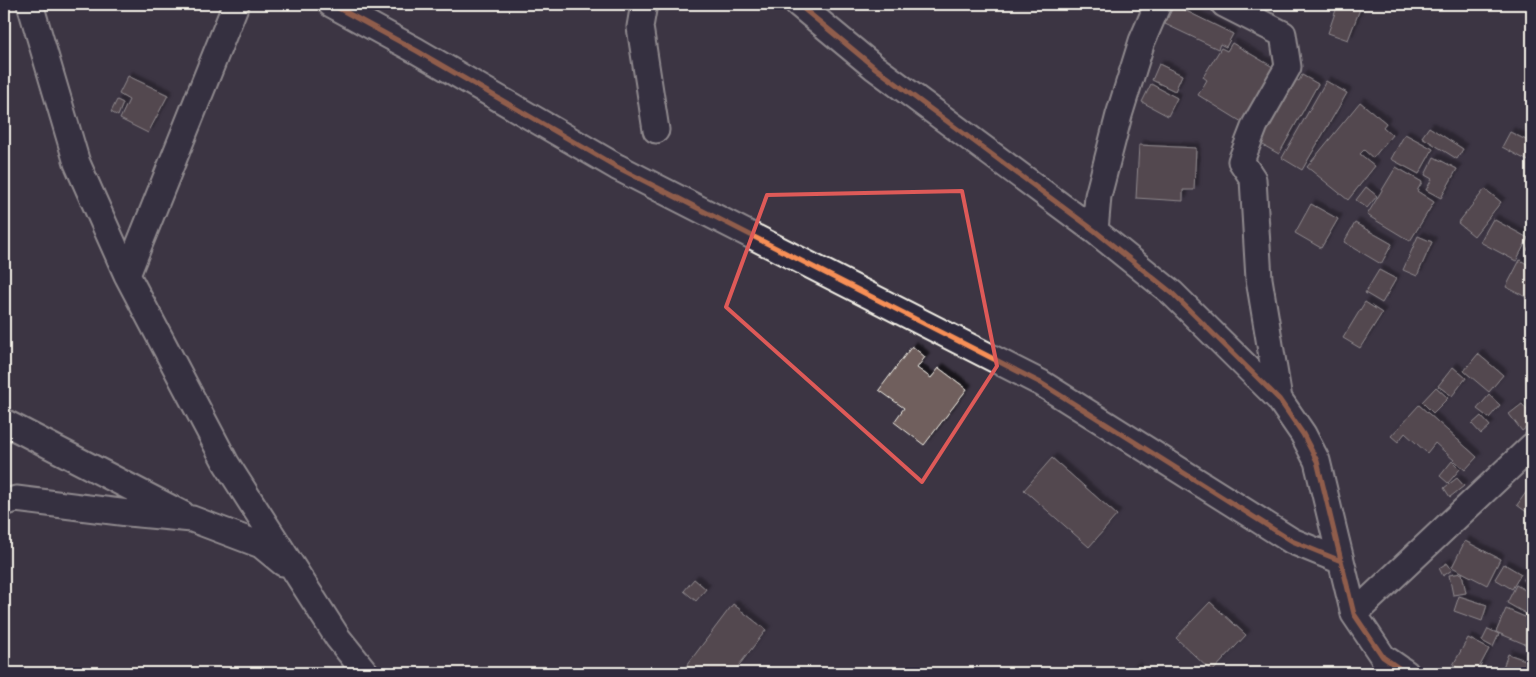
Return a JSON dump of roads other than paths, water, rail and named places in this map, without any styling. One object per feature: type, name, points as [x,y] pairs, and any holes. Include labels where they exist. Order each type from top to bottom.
[{"type":"street","points":[[30,4],[77,163],[127,275],[226,463],[338,638],[366,673]]},
{"type":"street","points":[[127,275],[236,4]]},
{"type":"street","points":[[330,4],[417,51],[617,167],[1042,383],[1292,540],[1341,561]]},
{"type":"street","points":[[644,4],[640,27],[656,130]]},
{"type":"street","points":[[798,4],[874,67],[1095,231],[1172,293],[1279,399],[1303,434],[1316,462],[1354,614],[1383,657],[1406,673]]},
{"type":"street","points":[[1095,231],[1098,196],[1119,115],[1142,41],[1158,4]]},
{"type":"street","points":[[1224,4],[1284,34],[1288,67],[1255,125],[1241,161],[1253,179],[1259,279],[1279,399]]},
{"type":"street","points":[[4,422],[192,519],[261,544],[298,574]]},
{"type":"street","points":[[1354,614],[1532,446]]},
{"type":"street","points":[[4,503],[16,499],[192,519]]}]
